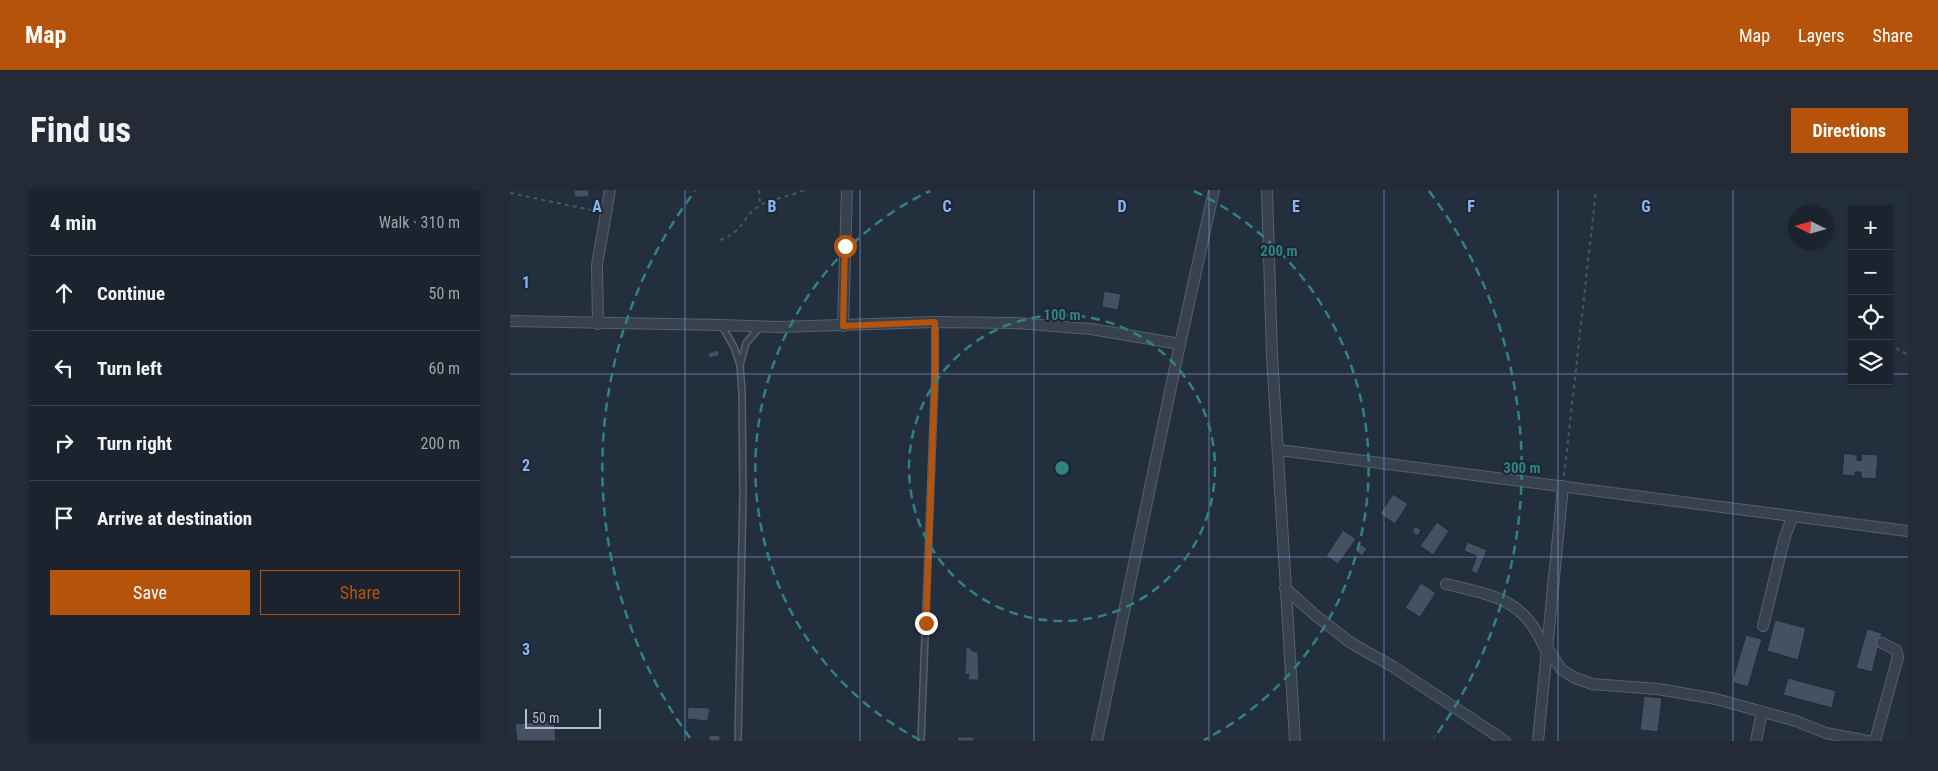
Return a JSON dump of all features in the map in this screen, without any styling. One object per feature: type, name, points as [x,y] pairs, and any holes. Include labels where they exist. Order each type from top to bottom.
[{"type":"street","points":[[598,324],[596,280],[610,190]]},
{"type":"street","points":[[843,326],[847,190]]},
{"type":"street","points":[[1097,741],[1214,190]]},
{"type":"street","points":[[1267,190],[1272,355],[1295,741]]},
{"type":"street","points":[[510,321],[760,327],[935,322],[1015,323],[1060,325],[1180,344]]},
{"type":"street","points":[[1279,450],[1908,531]]},
{"type":"street","points":[[1538,741],[1563,486]]},
{"type":"street","points":[[1763,626],[1784,540],[1792,517]]},
{"type":"street","points":[[1446,584],[1492,596],[1513,606],[1530,622],[1547,651],[1561,669],[1574,677],[1592,684],[1679,692],[1716,699],[1796,721],[1826,733],[1868,741]]},
{"type":"street","points":[[1285,588],[1315,615],[1351,643],[1392,666],[1505,741]]},
{"type":"street","points":[[1875,741],[1898,657],[1896,650],[1882,643]]},
{"type":"street","points":[[1756,741],[1762,712]]},
{"type":"lane","points":[[921,741],[935,376],[935,322]]},
{"type":"lane","points":[[721,325],[730,338],[740,365],[742,392],[743,493],[738,741]]},
{"type":"lane","points":[[740,365],[746,342],[760,327]]},
{"type":"path","points":[[758,190],[760,205]]},
{"type":"path","points":[[720,240],[736,232],[760,205],[793,196],[804,190]]},
{"type":"path","points":[[1563,486],[1596,190]]},
{"type":"path","points":[[510,193],[606,212]]},
{"type":"path","points":[[1893,346],[1908,355]]},
{"type":"building","points":[[574,190],[589,190],[589,197],[574,197]]},
{"type":"building","points":[[1104,291],[1121,294],[1118,310],[1102,307]]},
{"type":"building","points":[[719,350],[719,356],[709,358],[708,353]]},
{"type":"building","points":[[1844,453],[1857,455],[1857,460],[1861,461],[1862,454],[1878,455],[1876,479],[1861,478],[1861,472],[1855,472],[1855,476],[1842,475]]},
{"type":"building","points":[[1393,494],[1408,504],[1395,524],[1380,514]]},
{"type":"building","points":[[1437,522],[1449,531],[1433,555],[1420,546]]},
{"type":"building","points":[[1415,526],[1421,530],[1418,536],[1412,532]]},
{"type":"building","points":[[1343,530],[1356,539],[1338,564],[1326,556]]},
{"type":"building","points":[[1467,542],[1487,550],[1477,574],[1471,571],[1477,556],[1464,551]]},
{"type":"building","points":[[1361,544],[1367,549],[1362,556],[1356,551]]},
{"type":"building","points":[[1421,583],[1436,593],[1420,617],[1405,608]]},
{"type":"building","points":[[1775,620],[1806,628],[1798,660],[1767,651]]},
{"type":"building","points":[[1867,629],[1882,633],[1872,672],[1856,668]]},
{"type":"building","points":[[1746,635],[1762,639],[1748,687],[1732,682]]},
{"type":"building","points":[[966,647],[978,652],[979,680],[968,680],[969,674],[965,675]]},
{"type":"building","points":[[1788,678],[1836,691],[1832,708],[1783,695]]},
{"type":"building","points":[[1644,696],[1662,698],[1658,732],[1640,730]]},
{"type":"building","points":[[688,707],[710,708],[708,721],[687,719]]},
{"type":"building","points":[[554,720],[556,741],[517,741],[515,724]]},
{"type":"building","points":[[709,735],[720,736],[720,741],[709,741]]},
{"type":"building","points":[[958,737],[974,737],[974,741],[957,741]]},
{"type":"route","points":[[845,246],[843,326],[935,322],[935,376],[926,623]]}]
